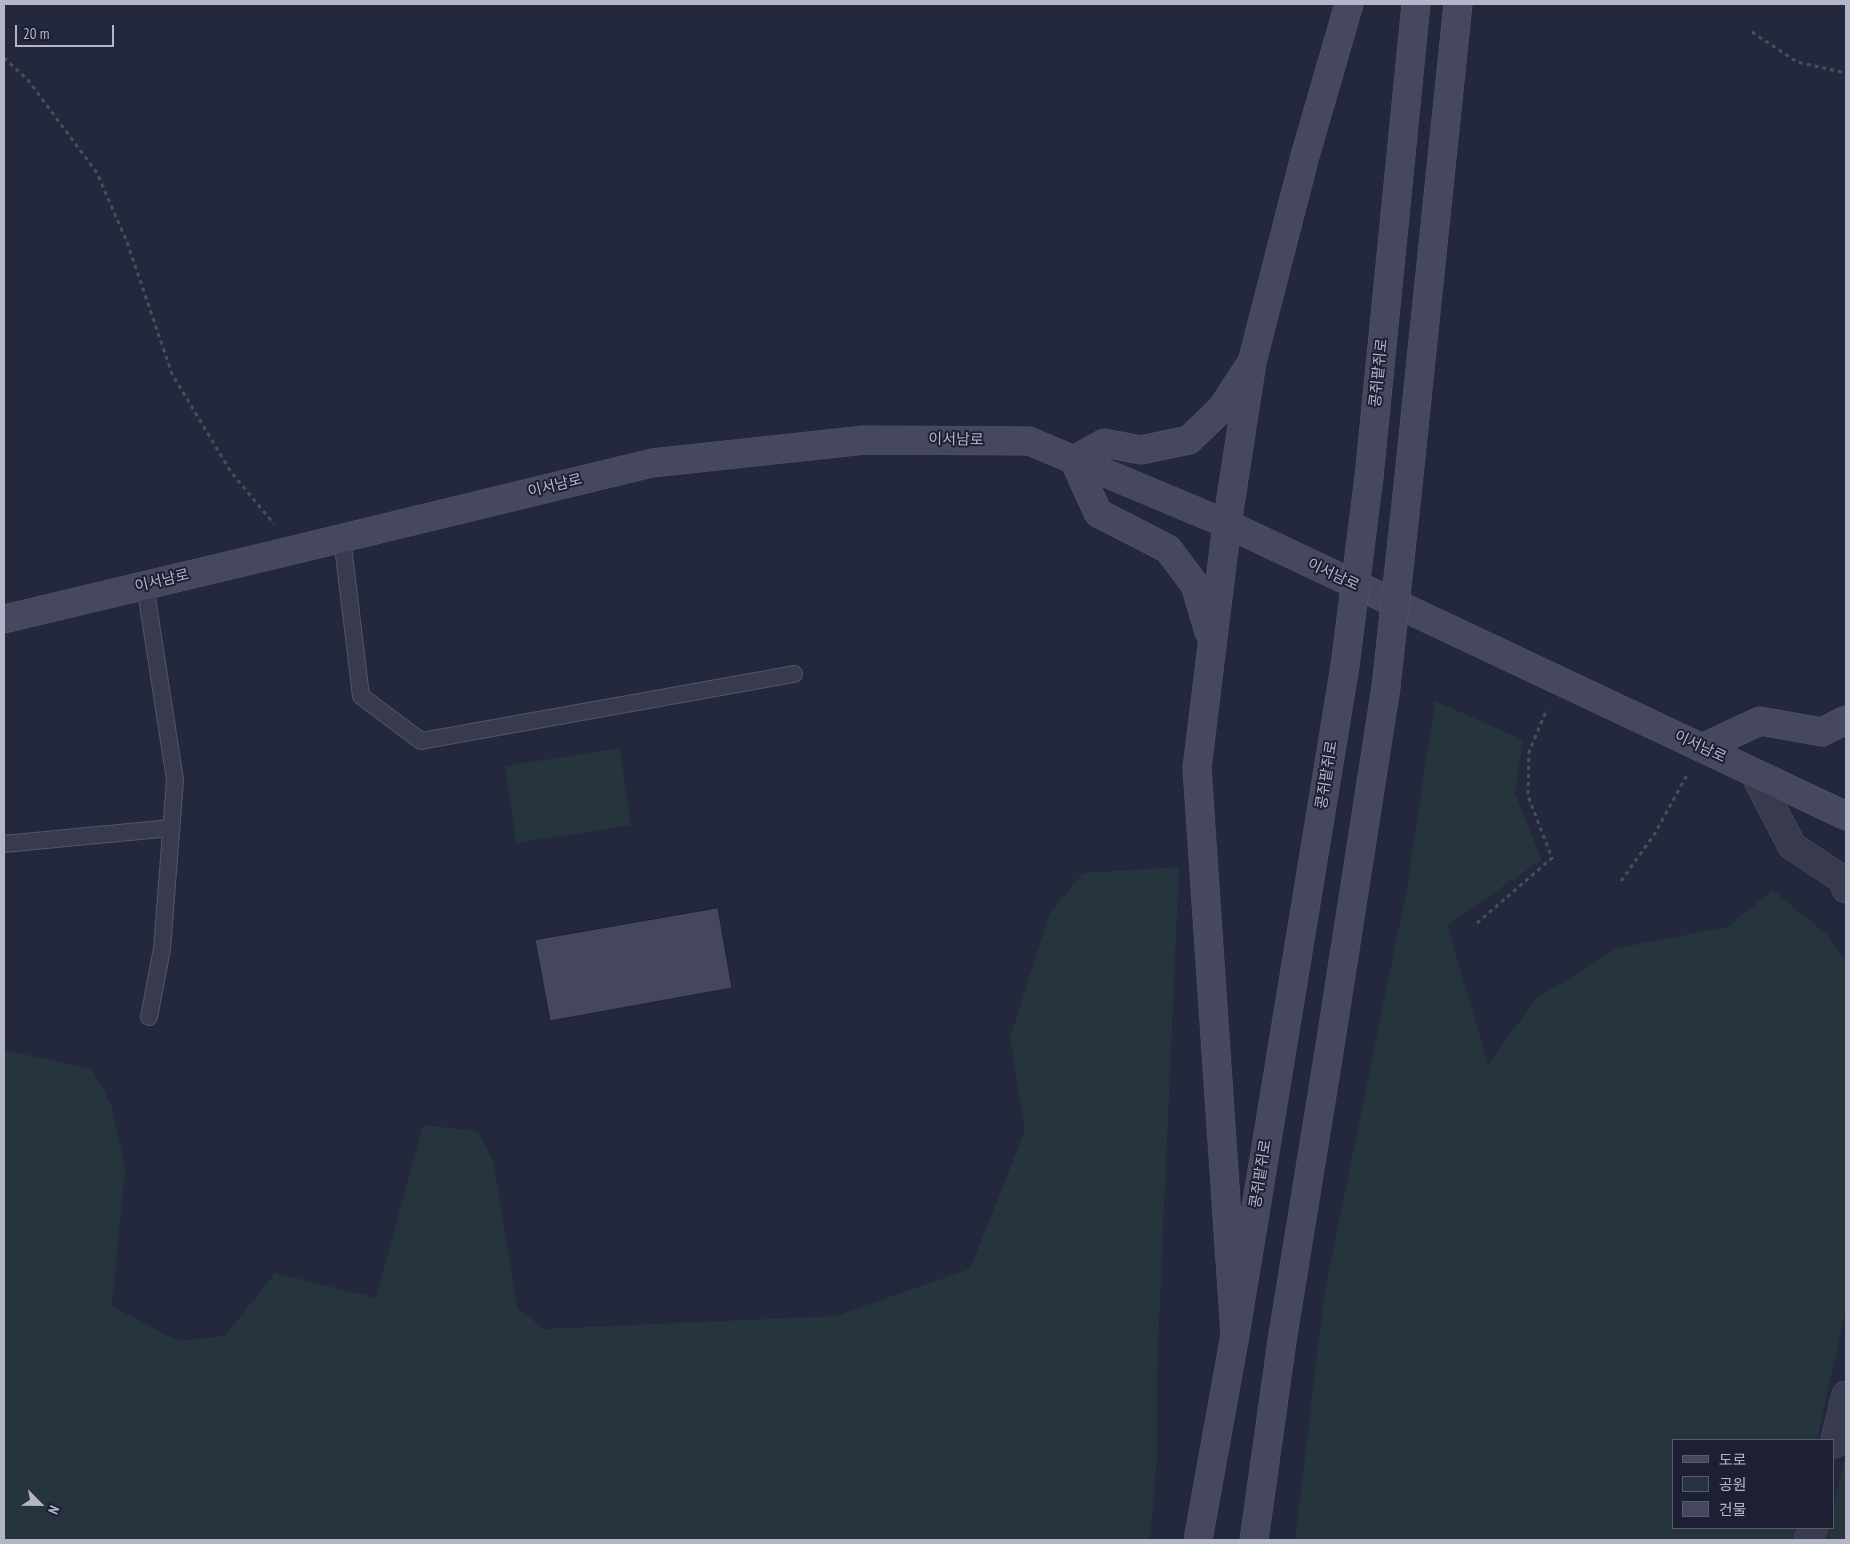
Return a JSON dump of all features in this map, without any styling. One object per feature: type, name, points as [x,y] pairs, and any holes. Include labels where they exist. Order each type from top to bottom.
[{"type":"main road","points":[[1235,1335],[1197,768],[1226,524],[1252,362],[1305,156],[1349,4]]},
{"type":"main road","name":"콩쥐팥쥐로","points":[[1198,1540],[1235,1335],[1345,666],[1369,477],[1416,4]]},
{"type":"main road","points":[[1254,1540],[1282,1341],[1330,1052],[1386,687],[1458,4]]},
{"type":"main road","points":[[1212,640],[1195,585],[1168,549],[1098,513],[1074,460],[1104,443],[1141,450],[1188,440],[1222,408],[1252,362]]},
{"type":"main road","name":"이서남로","points":[[4,619],[652,462],[855,440],[1029,441],[1226,524],[1846,816]]},
{"type":"main road","points":[[1702,748],[1760,721],[1822,732],[1846,720]]},
{"type":"street","points":[[1754,773],[1792,846],[1842,879],[1846,889]]},
{"type":"street","points":[[1835,1440],[1846,1395]]},
{"type":"lane","points":[[342,538],[361,696],[421,741],[794,674]]},
{"type":"lane","points":[[145,585],[175,780],[162,949],[149,1017]]},
{"type":"lane","points":[[4,844],[171,828]]},
{"type":"path","points":[[1752,32],[1797,62],[1846,73]]},
{"type":"path","points":[[4,58],[28,80],[97,173],[127,242],[172,374],[232,472],[295,550]]},
{"type":"path","points":[[1477,923],[1552,858],[1528,796],[1529,752],[1559,681]]},
{"type":"path","points":[[1621,881],[1654,835],[1702,748]]},
{"type":"green space","points":[[1435,701],[1523,740],[1515,793],[1542,860],[1447,924],[1488,1064],[1536,999],[1618,948],[1727,927],[1773,890],[1826,934],[1846,961],[1846,1309],[1817,1439],[1672,1439],[1672,1529],[1798,1529],[1793,1540],[1295,1540],[1325,1290],[1407,888]]},
{"type":"green space","points":[[620,748],[631,825],[516,843],[505,766]]},
{"type":"green space","points":[[1179,867],[1157,1368],[1157,1456],[1150,1540],[4,1540],[4,1050],[92,1069],[111,1104],[125,1168],[112,1306],[178,1341],[225,1336],[275,1273],[376,1298],[423,1125],[478,1131],[494,1164],[517,1308],[544,1329],[835,1316],[970,1269],[1025,1130],[1010,1037],[1050,913],[1083,873]]},
{"type":"green space","points":[[1846,1455],[1846,1540],[1824,1540],[1827,1529],[1835,1529],[1835,1498]]},
{"type":"building","points":[[718,908],[732,988],[550,1021],[535,940]]}]
